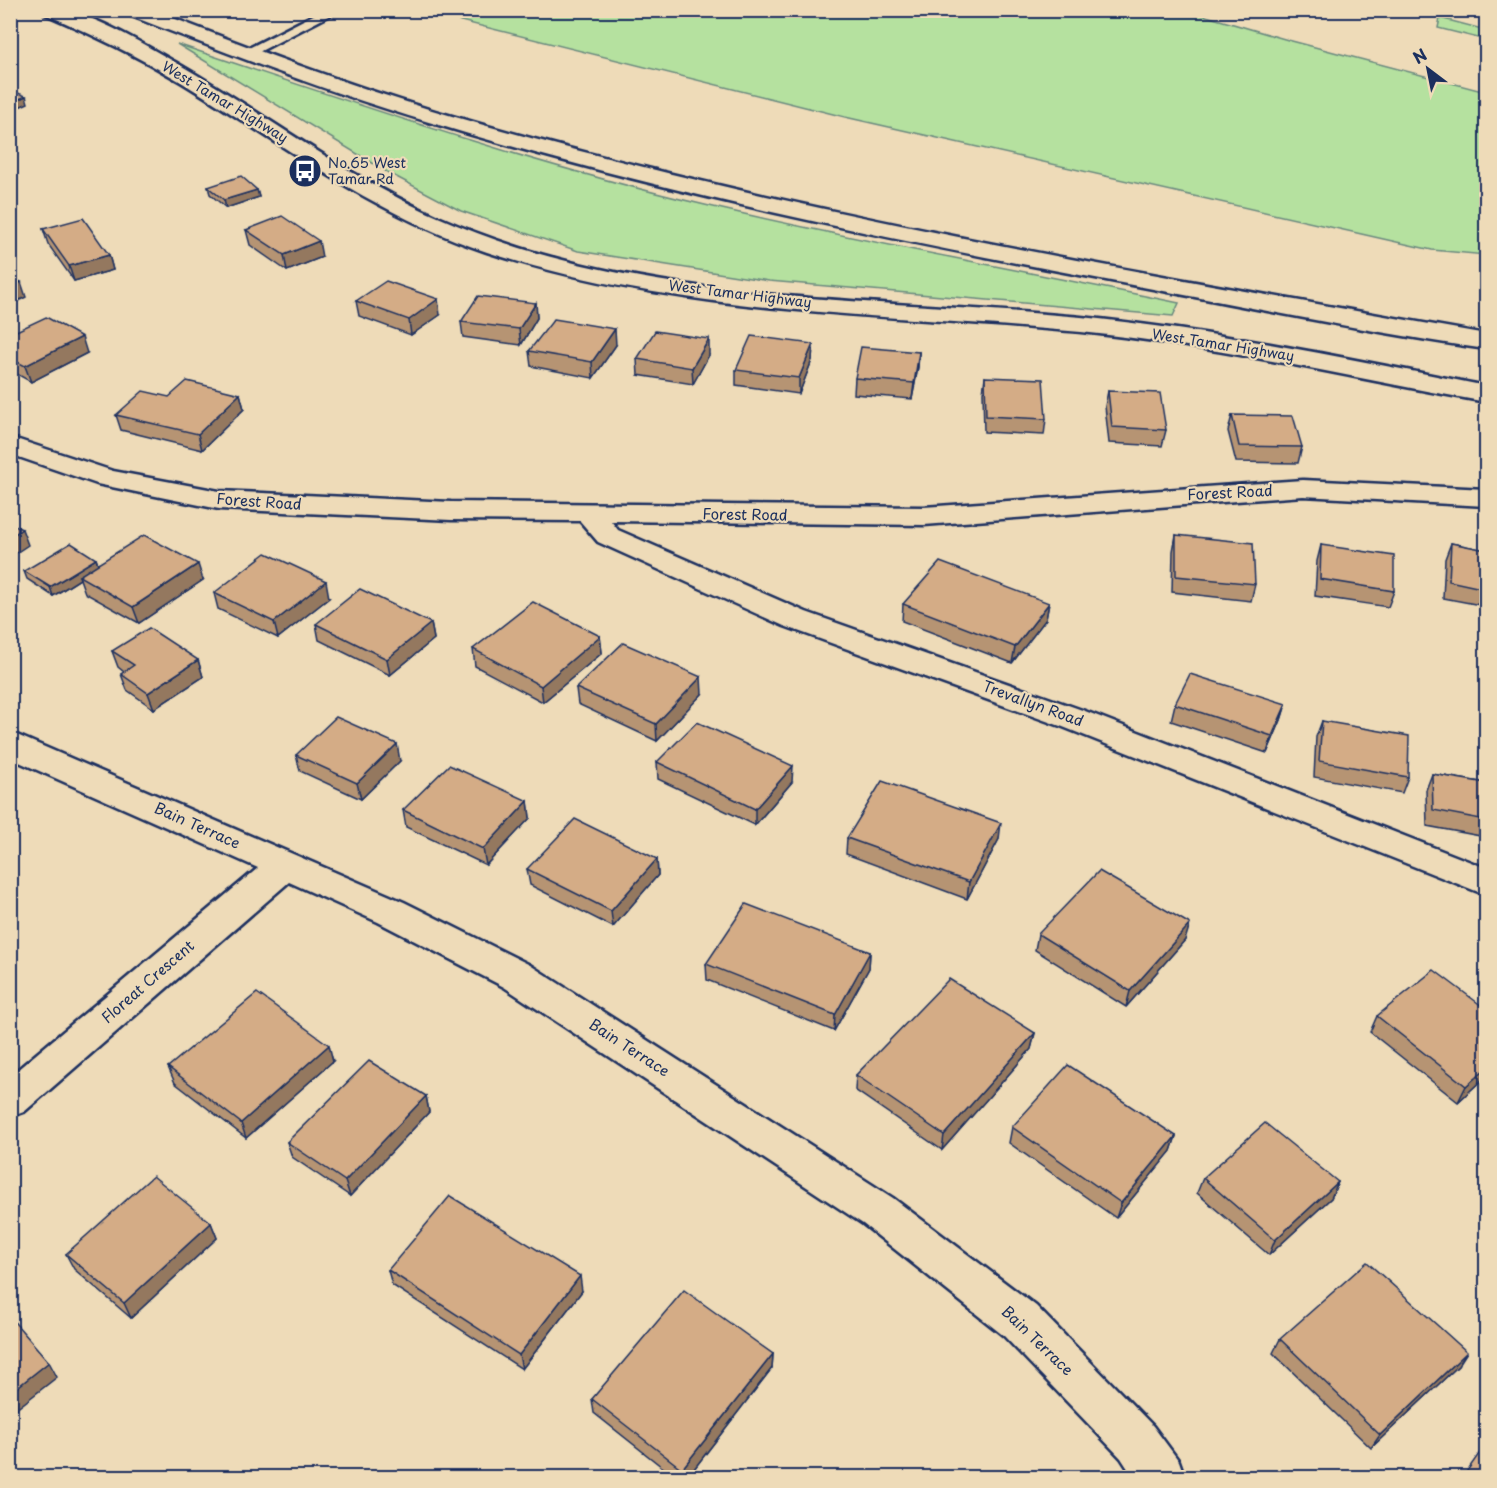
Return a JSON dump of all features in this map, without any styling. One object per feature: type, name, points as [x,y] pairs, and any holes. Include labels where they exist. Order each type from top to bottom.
[{"type":"main road","name":"West Tamar Highway","points":[[52,10],[105,33],[180,73],[350,180],[402,209],[454,233],[528,257],[600,275],[720,294],[1076,324],[1188,338],[1486,394]]},
{"type":"main road","points":[[133,10],[246,53],[442,119],[607,165],[775,206],[956,244],[1486,342]]},
{"type":"main road","name":"Forest Road","points":[[10,445],[107,478],[219,500],[440,510],[924,516],[1303,488],[1486,497]]},
{"type":"main road","name":"Trevallyn Road","points":[[588,513],[608,536],[795,620],[1074,719],[1486,882]]},
{"type":"main road","name":"Bain Terrace","points":[[10,744],[391,912],[517,976],[878,1211],[1020,1321],[1137,1442],[1162,1478]]},
{"type":"main road","name":"Floreat Crescent","points":[[10,1100],[286,864]]},
{"type":"lane","points":[[246,53],[334,10]]},
{"type":"green space","points":[[421,11],[1189,11],[1288,40],[1486,92],[1486,255],[1432,250],[845,117]]},
{"type":"green space","points":[[1440,18],[1486,30],[1486,40],[1438,28]]},
{"type":"green space","points":[[177,44],[505,151],[638,188],[823,231],[1179,303],[1173,316],[769,281],[578,251],[461,211],[387,172]]},
{"type":"building","points":[[10,90],[26,96],[10,103]]},
{"type":"building","points":[[241,176],[257,190],[224,200],[208,187]]},
{"type":"building","points":[[282,216],[319,241],[284,255],[246,230]]},
{"type":"building","points":[[83,218],[109,255],[69,266],[43,229]]},
{"type":"building","points":[[10,277],[21,282],[10,287]]},
{"type":"building","points":[[386,281],[438,299],[409,320],[356,301]]},
{"type":"building","points":[[478,296],[536,303],[519,329],[461,322]]},
{"type":"building","points":[[46,317],[82,337],[25,366],[10,358],[10,334]]},
{"type":"building","points":[[554,319],[615,329],[592,362],[529,351]]},
{"type":"building","points":[[655,331],[709,339],[692,368],[637,359]]},
{"type":"building","points":[[751,336],[813,344],[799,378],[736,370]]},
{"type":"building","points":[[861,347],[919,352],[914,383],[855,378]]},
{"type":"building","points":[[985,377],[1043,379],[1046,419],[986,416]]},
{"type":"building","points":[[187,381],[240,394],[198,434],[116,415],[143,391],[169,397]]},
{"type":"building","points":[[1108,391],[1160,393],[1166,430],[1112,427]]},
{"type":"building","points":[[1232,415],[1293,416],[1302,447],[1239,446]]},
{"type":"building","points":[[10,524],[22,529],[10,537]]},
{"type":"building","points":[[144,535],[198,564],[133,607],[79,576]]},
{"type":"building","points":[[1176,535],[1253,543],[1255,584],[1176,576]]},
{"type":"building","points":[[71,543],[96,559],[50,587],[24,571]]},
{"type":"building","points":[[1451,543],[1486,550],[1486,589],[1449,581]]},
{"type":"building","points":[[1321,545],[1394,556],[1394,591],[1320,579]]},
{"type":"building","points":[[266,553],[326,581],[274,622],[214,593]]},
{"type":"building","points":[[940,562],[1049,603],[1015,647],[903,604]]},
{"type":"building","points":[[360,589],[431,623],[387,659],[316,624]]},
{"type":"building","points":[[533,602],[600,636],[541,686],[473,649]]},
{"type":"building","points":[[149,628],[198,660],[148,693],[121,674],[134,665],[112,651]]},
{"type":"building","points":[[623,643],[701,677],[656,724],[576,688]]},
{"type":"building","points":[[1190,674],[1286,704],[1272,736],[1175,704]]},
{"type":"building","points":[[336,717],[397,744],[357,783],[296,755]]},
{"type":"building","points":[[1322,721],[1409,736],[1408,777],[1319,761]]},
{"type":"building","points":[[697,722],[793,766],[755,809],[657,762]]},
{"type":"building","points":[[449,765],[528,801],[483,849],[403,810]]},
{"type":"building","points":[[1432,774],[1486,783],[1486,820],[1433,810]]},
{"type":"building","points":[[882,781],[1001,823],[969,882],[847,838]]},
{"type":"building","points":[[575,819],[657,859],[611,911],[527,869]]},
{"type":"building","points":[[1099,871],[1190,924],[1130,991],[1038,934]]},
{"type":"building","points":[[746,904],[870,952],[835,1015],[706,964]]},
{"type":"building","points":[[1434,970],[1486,1009],[1486,1068],[1466,1086],[1377,1016]]},
{"type":"building","points":[[949,979],[1035,1033],[944,1135],[856,1075]]},
{"type":"building","points":[[257,993],[329,1045],[241,1123],[168,1067]]},
{"type":"building","points":[[369,1061],[426,1096],[345,1181],[287,1142]]},
{"type":"building","points":[[1068,1065],[1176,1136],[1121,1203],[1012,1127]]},
{"type":"building","points":[[1265,1123],[1338,1182],[1275,1240],[1203,1178]]},
{"type":"building","points":[[153,1176],[211,1223],[124,1303],[66,1254]]},
{"type":"building","points":[[450,1196],[580,1276],[519,1355],[388,1270]]},
{"type":"building","points":[[1367,1262],[1467,1352],[1380,1435],[1280,1339]]},
{"type":"building","points":[[684,1290],[773,1354],[682,1469],[592,1399]]},
{"type":"building","points":[[10,1317],[49,1362],[10,1393]]},
{"type":"building","points":[[1486,1444],[1486,1478],[1462,1478]]},
{"type":"place","name":"No.65 West Tamar Rd","points":[[305,171]]}]
